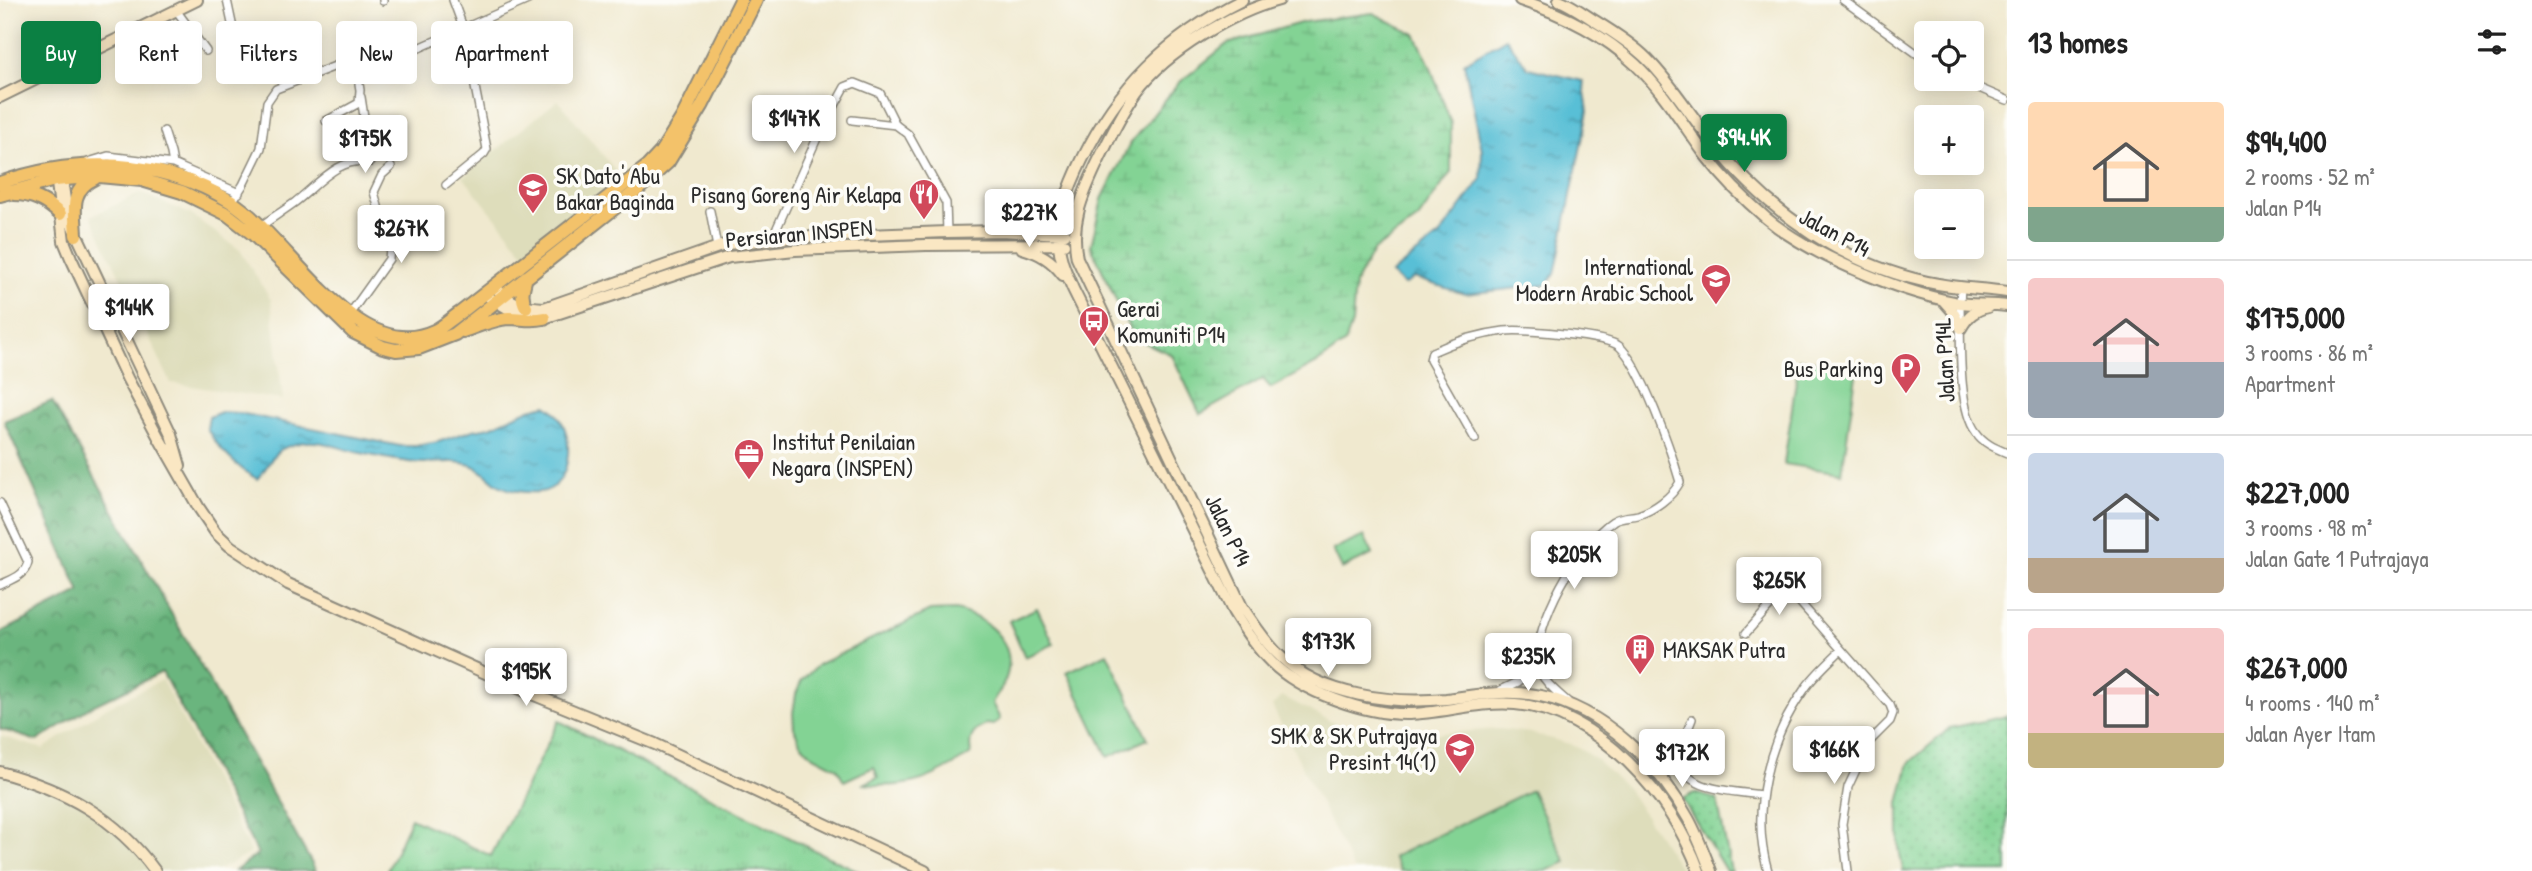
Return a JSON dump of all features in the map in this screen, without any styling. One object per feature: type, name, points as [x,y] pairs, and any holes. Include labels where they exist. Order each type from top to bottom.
[{"type":"main road","points":[[0,97],[198,0]]},
{"type":"main road","points":[[696,87],[734,0]]},
{"type":"main road","points":[[455,334],[513,274],[648,166],[661,152],[741,0]]},
{"type":"main road","points":[[1,190],[58,176],[78,166],[128,165],[164,171],[235,197],[348,316],[384,334],[399,337],[418,336],[434,331],[526,277],[636,191],[668,162],[702,106],[756,0]]},
{"type":"main road","points":[[740,31],[757,14],[765,0]]},
{"type":"main road","name":"Jalan P14","points":[[1242,0],[1185,33],[1158,54],[1135,78],[1093,138],[1077,171],[1063,204],[1060,239],[1062,262],[1073,289],[1233,611],[1248,635],[1273,664],[1294,679],[1322,693],[1369,710],[1408,714],[1513,704],[1535,706],[1586,727],[1635,770],[1669,810],[1699,871]]},
{"type":"main road","points":[[1000,231],[1073,239],[1078,208],[1091,177],[1138,90],[1192,42],[1250,9],[1279,0]]},
{"type":"main road","name":"Jalan P14","points":[[1520,0],[1552,10],[1583,26],[1636,65],[1667,100],[1708,159],[1767,219],[1839,261],[1898,286],[1942,300],[2002,305]]},
{"type":"main road","name":"Jalan P14","points":[[1559,0],[1616,34],[1645,57],[1737,172],[1789,219],[1872,264],[1925,281],[2007,292]]},
{"type":"main road","points":[[1000,231],[1034,226],[1046,218],[1060,202],[1077,171]]},
{"type":"main road","points":[[58,176],[142,180],[182,192],[227,214],[253,234],[353,332],[370,342],[396,350],[419,348],[491,321],[510,318],[530,321],[544,318]]},
{"type":"main road","points":[[58,176],[64,240],[71,258],[127,378],[199,508],[216,533],[255,564],[288,583],[511,684],[655,744],[925,871]]},
{"type":"main road","points":[[58,176],[67,214],[171,434],[183,479]]},
{"type":"main road","points":[[76,235],[77,191],[84,183],[99,176]]},
{"type":"main road","points":[[1,190],[28,194],[50,205],[60,214]]},
{"type":"main road","name":"Persiaran INSPEN","points":[[526,307],[544,308],[717,247],[772,239],[1000,231]]},
{"type":"main road","name":"Persiaran INSPEN","points":[[544,318],[729,257],[796,250],[1007,244],[1060,239]]},
{"type":"main road","name":"Jalan P14","points":[[1073,239],[1077,258],[1242,607],[1281,657],[1299,671],[1333,687],[1370,698],[1406,701],[1498,692],[1537,695],[1590,714],[1614,732],[1665,783],[1688,818],[1711,871]]},
{"type":"main road","points":[[1007,244],[1037,252],[1052,261],[1073,289]]},
{"type":"main road","points":[[526,277],[522,290],[522,300],[526,307]]},
{"type":"main road","points":[[494,294],[521,316],[544,318]]},
{"type":"main road","points":[[494,294],[526,307]]},
{"type":"main road","points":[[1942,300],[1952,310],[1961,328]]},
{"type":"main road","points":[[1961,328],[1969,315],[1978,309],[2002,305]]},
{"type":"main road","points":[[127,378],[139,370]]},
{"type":"main road","points":[[0,772],[40,784],[85,806],[123,834],[155,871]]},
{"type":"street","points":[[227,0],[231,21]]},
{"type":"street","points":[[453,0],[461,21]]},
{"type":"street","points":[[483,21],[528,0]]},
{"type":"street","points":[[1843,0],[1914,52]]},
{"type":"street","points":[[176,10],[206,51]]},
{"type":"street","points":[[78,166],[108,156],[173,164],[235,197],[261,148],[270,94],[276,89],[336,66]]},
{"type":"street","points":[[772,239],[818,136],[845,87],[855,83],[880,93],[896,125],[908,134],[942,194],[947,212],[947,232]]},
{"type":"street","points":[[359,84],[368,143]]},
{"type":"street","points":[[446,185],[487,149],[474,84]]},
{"type":"street","points":[[1984,90],[2007,100]]},
{"type":"street","points":[[326,121],[356,106],[361,96]]},
{"type":"street","points":[[852,120],[896,125]]},
{"type":"street","points":[[164,131],[173,164]]},
{"type":"street","points":[[261,226],[344,164],[358,160],[370,162]]},
{"type":"street","points":[[348,316],[389,259],[390,249],[374,192],[382,175],[391,167]]},
{"type":"street","points":[[710,211],[717,247]]},
{"type":"street","name":"Jalan P14L","points":[[1961,287],[1966,412],[1976,432],[1991,447],[2007,453]]},
{"type":"street","points":[[1475,439],[1430,359],[1432,352],[1448,344],[1506,331],[1566,334],[1612,341],[1625,354],[1644,388],[1672,456],[1679,482],[1667,499],[1640,514],[1614,520],[1586,546],[1548,611],[1541,636],[1538,666],[1545,678],[1571,705]]},
{"type":"street","points":[[0,504],[28,562],[27,569],[22,574],[0,585]]},
{"type":"street","points":[[1746,632],[1778,597],[1797,583]]},
{"type":"street","points":[[1788,590],[1891,705],[1893,713],[1890,721],[1869,742],[1847,787],[1842,824],[1848,871]]},
{"type":"street","points":[[1768,871],[1759,826],[1761,794],[1786,720],[1803,690],[1840,650]]},
{"type":"street","points":[[1498,692],[1518,682],[1538,666]]},
{"type":"street","points":[[1692,719],[1679,756],[1684,771],[1703,786],[1761,794]]},
{"type":"shaded area","name":"SK Dato' Abu Bakar Baginda","points":[[558,100],[620,176],[525,254],[463,177]]},
{"type":"shaded area","points":[[141,193],[190,214],[240,250],[271,300],[283,400],[171,383],[91,216]]},
{"type":"shaded area","points":[[162,680],[251,853],[217,871],[0,871],[0,736],[43,749],[109,706]]},
{"type":"shaded area","name":"SMK & SK Putrajaya Presint 14(1)","points":[[1282,696],[1353,733],[1385,742],[1442,733],[1498,729],[1531,733],[1573,745],[1597,760],[1628,790],[1682,871],[1354,871],[1272,706]]},
{"type":"green space","points":[[1373,13],[1415,34],[1429,63],[1451,123],[1451,172],[1418,219],[1373,251],[1355,284],[1352,324],[1345,343],[1319,362],[1271,388],[1263,379],[1200,414],[1172,355],[1133,337],[1091,246],[1102,199],[1131,142],[1179,83],[1227,44],[1304,22]]},
{"type":"green space","points":[[1799,359],[1857,368],[1842,473],[1784,464]]},
{"type":"green space","points":[[52,401],[316,871],[235,871],[258,854],[162,672],[92,706],[37,741],[0,729],[0,633],[80,592],[4,421]]},
{"type":"green space","points":[[1364,536],[1373,554],[1342,569],[1333,550]]},
{"type":"green space","points":[[1037,608],[1054,644],[1025,657],[1009,621]]},
{"type":"green space","points":[[956,610],[990,627],[1005,646],[1008,657],[1004,683],[992,703],[1000,719],[994,725],[986,724],[974,733],[970,744],[971,754],[945,770],[921,780],[895,785],[864,784],[878,777],[874,767],[844,781],[837,768],[812,755],[800,743],[794,728],[796,694],[802,680],[819,664],[930,611]]},
{"type":"green space","points":[[1107,653],[1148,739],[1108,757],[1067,672]]},
{"type":"green space","points":[[2007,716],[2007,871],[1903,871],[1899,848],[1899,803],[1909,763],[1950,728]]},
{"type":"green space","points":[[559,721],[859,871],[387,871],[411,818],[491,856]]},
{"type":"green space","points":[[1531,790],[1566,862],[1546,871],[1400,871],[1393,857]]},
{"type":"green space","points":[[1694,793],[1717,799],[1731,871],[1726,871],[1682,799]]},
{"type":"water","points":[[1506,38],[1528,68],[1583,81],[1588,111],[1555,274],[1546,285],[1465,294],[1414,278],[1404,285],[1391,274],[1440,235],[1481,180],[1482,150],[1464,63]]},
{"type":"water","points":[[546,405],[563,425],[568,454],[560,480],[551,488],[539,492],[506,488],[479,469],[463,463],[402,461],[313,442],[299,443],[282,449],[273,456],[257,479],[229,457],[207,429],[209,417],[221,412],[239,413],[400,446],[415,446],[490,427],[530,409]]},
{"type":"place","name":"SK Dato' Abu Bakar Baginda","points":[[533,215]]},
{"type":"place","name":"Pisang Goreng Air Kelapa","points":[[924,221]]},
{"type":"place","name":"International Modern Arabic School","points":[[1716,306]]},
{"type":"place","name":"Gerai Komuniti P14","points":[[1094,348]]},
{"type":"place","name":"Bus Parking","points":[[1906,395]]},
{"type":"place","name":"Institut Penilaian Negara (INSPEN)","points":[[749,481]]},
{"type":"place","name":"MAKSAK Putra","points":[[1640,676]]},
{"type":"place","name":"SMK & SK Putrajaya Presint 14(1)","points":[[1460,775]]}]
